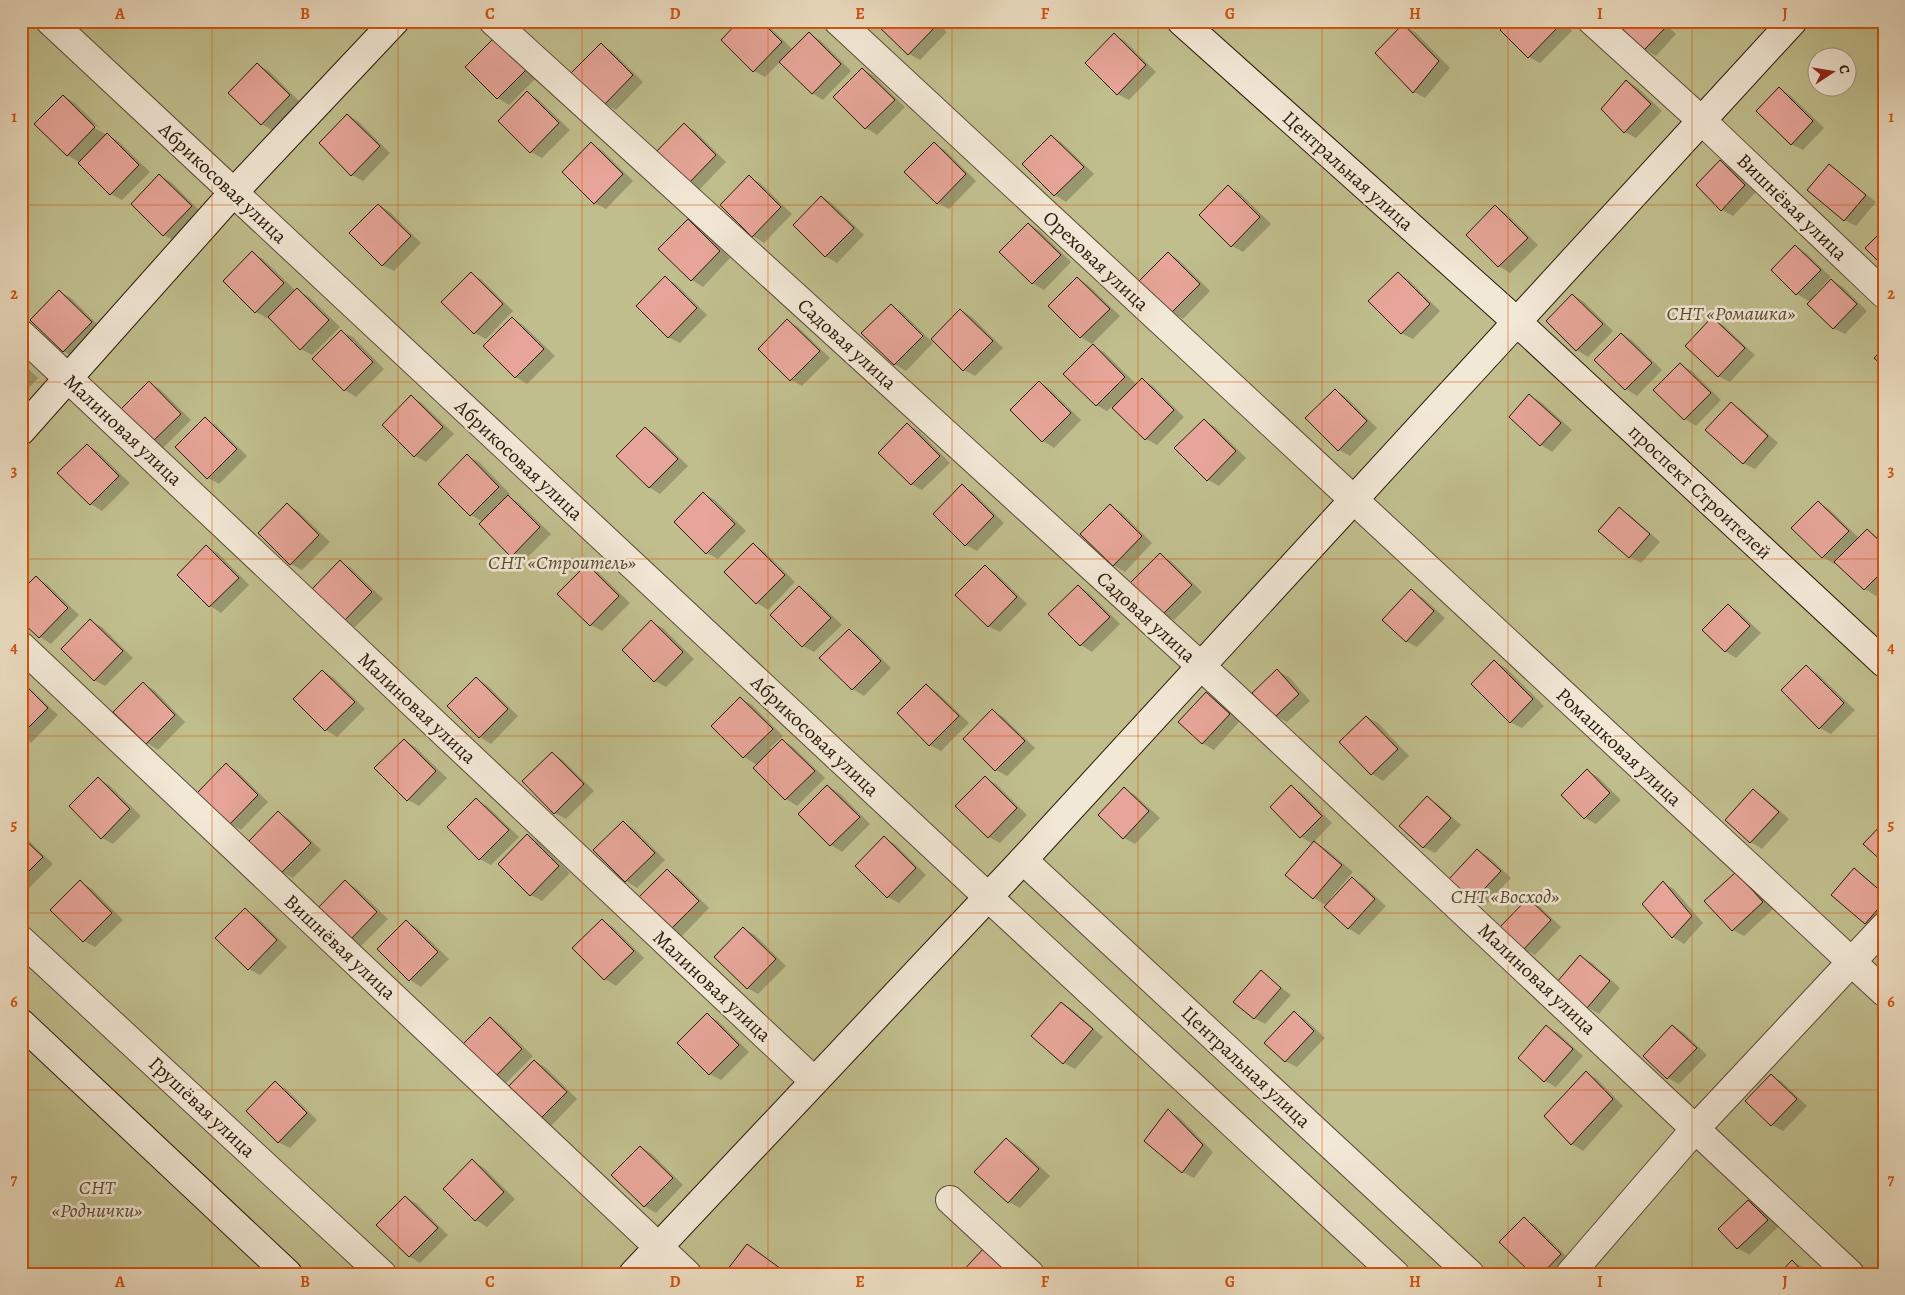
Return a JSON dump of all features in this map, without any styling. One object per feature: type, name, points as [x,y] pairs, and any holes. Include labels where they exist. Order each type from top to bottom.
[{"type":"street","name":"Абрикосовая улица","points":[[50,21],[988,897]]},
{"type":"street","points":[[21,431],[233,192],[395,21]]},
{"type":"street","name":"Садовая улица","points":[[493,21],[1201,666]]},
{"type":"street","name":"Ореховая улица","points":[[838,21],[1354,502]]},
{"type":"street","name":"Центральная улица","points":[[1180,21],[1516,321]]},
{"type":"street","name":"Вишнёвая улица","points":[[1592,21],[1701,120],[1884,294]]},
{"type":"street","points":[[633,1274],[1023,860],[1354,502],[1516,321],[1793,21]]},
{"type":"street","name":"проспект Строителей","points":[[1516,321],[1884,663]]},
{"type":"street","name":"Малиновая улица","points":[[21,334],[814,1081]]},
{"type":"street","name":"Ромашковая улица","points":[[1354,502],[1884,992]]},
{"type":"street","name":"Вишнёвая улица","points":[[21,646],[687,1274]]},
{"type":"street","name":"Малиновая улица","points":[[1201,666],[1850,1274]]},
{"type":"street","name":"Центральная улица","points":[[1023,860],[1470,1274]]},
{"type":"street","points":[[988,897],[1395,1274]]},
{"type":"street","points":[[1570,1274],[1696,1128],[1884,928]]},
{"type":"street","name":"Грушёвая улица","points":[[21,940],[382,1274]]},
{"type":"street","points":[[21,1023],[288,1274]]},
{"type":"street","points":[[950,1200],[1030,1274]]},
{"type":"green space","name":"СНТ «Строитель»","points":[[21,21],[1884,21],[1884,1274],[21,1274]]},
{"type":"building","points":[[739,21],[761,21],[782,42],[753,72],[721,40]]},
{"type":"building","points":[[877,21],[933,21],[937,25],[908,55],[875,23]]},
{"type":"building","points":[[1509,21],[1559,21],[1561,24],[1528,58],[1500,30]]},
{"type":"building","points":[[1625,21],[1659,21],[1666,27],[1644,50],[1620,27]]},
{"type":"building","points":[[1403,24],[1439,61],[1413,93],[1375,53]]},
{"type":"building","points":[[809,32],[841,64],[812,94],[779,62]]},
{"type":"building","points":[[1114,33],[1146,65],[1117,95],[1085,63]]},
{"type":"building","points":[[494,38],[526,70],[497,99],[465,67]]},
{"type":"building","points":[[601,43],[633,75],[604,105],[571,73]]},
{"type":"building","points":[[257,63],[290,95],[261,125],[228,93]]},
{"type":"building","points":[[862,68],[895,100],[865,129],[833,97]]},
{"type":"building","points":[[1626,80],[1651,104],[1624,133],[1601,109]]},
{"type":"building","points":[[1779,87],[1813,121],[1791,145],[1756,111]]},
{"type":"building","points":[[527,91],[559,123],[530,153],[498,121]]},
{"type":"building","points":[[63,95],[95,127],[67,156],[34,124]]},
{"type":"building","points":[[347,114],[380,146],[351,176],[319,143]]},
{"type":"building","points":[[684,123],[716,155],[687,185],[655,153]]},
{"type":"building","points":[[107,133],[139,165],[110,195],[78,163]]},
{"type":"building","points":[[1051,135],[1084,167],[1054,196],[1022,164]]},
{"type":"building","points":[[591,142],[623,174],[594,204],[562,172]]},
{"type":"building","points":[[934,142],[966,174],[937,204],[904,172]]},
{"type":"building","points":[[1720,160],[1745,185],[1721,211],[1696,185]]},
{"type":"building","points":[[1829,164],[1866,195],[1844,221],[1807,190]]},
{"type":"building","points":[[159,174],[192,206],[163,236],[131,204]]},
{"type":"building","points":[[749,175],[781,207],[752,237],[720,205]]},
{"type":"building","points":[[1228,185],[1260,217],[1231,247],[1199,215]]},
{"type":"building","points":[[821,196],[854,228],[825,257],[793,225]]},
{"type":"building","points":[[378,204],[411,236],[382,266],[349,233]]},
{"type":"building","points":[[1495,205],[1528,238],[1498,267],[1466,235]]},
{"type":"building","points":[[688,219],[720,251],[691,281],[658,249]]},
{"type":"building","points":[[1028,223],[1061,255],[1032,284],[999,252]]},
{"type":"building","points":[[1884,229],[1884,267],[1865,248]]},
{"type":"building","points":[[1795,245],[1821,270],[1796,295],[1771,270]]},
{"type":"building","points":[[252,251],[284,283],[255,313],[223,281]]},
{"type":"building","points":[[1168,252],[1200,284],[1171,313],[1139,281]]},
{"type":"building","points":[[471,272],[503,304],[474,334],[441,302]]},
{"type":"building","points":[[1398,272],[1430,304],[1401,334],[1368,301]]},
{"type":"building","points":[[665,276],[697,308],[668,338],[636,306]]},
{"type":"building","points":[[1077,277],[1110,309],[1080,338],[1048,306]]},
{"type":"building","points":[[1831,279],[1857,304],[1833,329],[1807,304]]},
{"type":"building","points":[[297,288],[329,320],[300,350],[268,317]]},
{"type":"building","points":[[59,290],[92,322],[63,352],[30,320]]},
{"type":"building","points":[[1572,294],[1603,324],[1576,351],[1546,321]]},
{"type":"building","points":[[891,304],[923,336],[894,365],[861,333]]},
{"type":"building","points":[[960,309],[993,341],[963,371],[931,339]]},
{"type":"building","points":[[512,317],[544,349],[515,378],[483,346]]},
{"type":"building","points":[[1712,317],[1745,348],[1718,377],[1685,346]]},
{"type":"building","points":[[787,319],[820,351],[790,381],[758,349]]},
{"type":"building","points":[[341,330],[373,362],[344,391],[312,359]]},
{"type":"building","points":[[1621,333],[1652,363],[1625,390],[1594,360]]},
{"type":"building","points":[[1093,344],[1125,377],[1096,406],[1063,374]]},
{"type":"building","points":[[1884,348],[1884,367],[1874,358]]},
{"type":"building","points":[[1680,363],[1711,393],[1684,420],[1653,390]]},
{"type":"building","points":[[1142,378],[1174,410],[1145,440],[1112,408]]},
{"type":"building","points":[[149,381],[181,414],[151,443],[119,411]]},
{"type":"building","points":[[1039,381],[1071,413],[1042,442],[1010,410]]},
{"type":"building","points":[[1335,389],[1367,421],[1338,451],[1305,418]]},
{"type":"building","points":[[1529,394],[1561,423],[1540,446],[1509,417]]},
{"type":"building","points":[[411,395],[443,427],[414,457],[382,425]]},
{"type":"building","points":[[1731,402],[1768,436],[1743,464],[1705,430]]},
{"type":"building","points":[[205,417],[237,449],[207,479],[175,447]]},
{"type":"building","points":[[1204,419],[1236,451],[1207,481],[1174,448]]},
{"type":"building","points":[[907,423],[940,456],[911,485],[878,453]]},
{"type":"building","points":[[645,427],[678,459],[649,488],[616,456]]},
{"type":"building","points":[[87,444],[119,476],[90,505],[57,473]]},
{"type":"building","points":[[467,454],[499,487],[470,516],[438,484]]},
{"type":"building","points":[[962,484],[994,516],[965,546],[933,514]]},
{"type":"building","points":[[703,492],[735,524],[706,554],[674,522]]},
{"type":"building","points":[[508,495],[540,527],[511,557],[479,524]]},
{"type":"building","points":[[1818,501],[1849,531],[1822,558],[1791,528]]},
{"type":"building","points":[[287,503],[319,535],[290,565],[258,533]]},
{"type":"building","points":[[1110,504],[1142,536],[1113,566],[1080,534]]},
{"type":"building","points":[[1619,507],[1650,534],[1629,558],[1598,531]]},
{"type":"building","points":[[1867,529],[1884,545],[1884,570],[1864,590],[1834,562]]},
{"type":"building","points":[[753,543],[785,575],[756,604],[724,572]]},
{"type":"building","points":[[206,545],[239,578],[209,607],[177,575]]},
{"type":"building","points":[[1160,553],[1192,585],[1162,615],[1130,583]]},
{"type":"building","points":[[340,560],[372,592],[343,622],[311,590]]},
{"type":"building","points":[[587,564],[619,596],[590,626],[557,594]]},
{"type":"building","points":[[985,565],[1017,597],[988,627],[955,595]]},
{"type":"building","points":[[36,576],[68,608],[39,638],[21,621],[21,591]]},
{"type":"building","points":[[1078,585],[1110,617],[1080,646],[1048,614]]},
{"type":"building","points":[[799,586],[831,618],[802,647],[770,615]]},
{"type":"building","points":[[1411,589],[1434,611],[1406,642],[1382,620]]},
{"type":"building","points":[[1728,604],[1750,626],[1725,652],[1702,630]]},
{"type":"building","points":[[90,619],[123,651],[94,681],[61,649]]},
{"type":"building","points":[[651,620],[683,652],[654,682],[622,650]]},
{"type":"building","points":[[849,629],[881,661],[852,690],[819,658]]},
{"type":"building","points":[[1494,660],[1533,699],[1510,723],[1471,684]]},
{"type":"building","points":[[1806,665],[1844,703],[1819,729],[1781,690]]},
{"type":"building","points":[[1277,669],[1299,694],[1275,717],[1252,693]]},
{"type":"building","points":[[322,670],[355,702],[325,731],[293,699]]},
{"type":"building","points":[[476,677],[508,709],[479,738],[447,706]]},
{"type":"building","points":[[21,681],[48,708],[21,735]]},
{"type":"building","points":[[143,682],[175,715],[146,744],[113,712]]},
{"type":"building","points":[[926,684],[959,716],[929,746],[897,713]]},
{"type":"building","points":[[1206,692],[1230,714],[1202,744],[1178,722]]},
{"type":"building","points":[[740,697],[773,729],[743,758],[711,726]]},
{"type":"building","points":[[992,709],[1025,741],[995,771],[963,739]]},
{"type":"building","points":[[1366,716],[1398,749],[1371,775],[1339,742]]},
{"type":"building","points":[[404,739],[436,771],[407,801],[374,768]]},
{"type":"building","points":[[782,739],[815,771],[785,800],[753,768]]},
{"type":"building","points":[[552,752],[584,784],[554,814],[522,781]]},
{"type":"building","points":[[226,763],[258,795],[229,825],[197,793]]},
{"type":"building","points":[[1587,769],[1610,793],[1584,819],[1561,795]]},
{"type":"building","points":[[985,776],[1017,808],[988,838],[955,806]]},
{"type":"building","points":[[98,777],[130,809],[101,839],[69,806]]},
{"type":"building","points":[[827,785],[860,817],[830,846],[798,814]]},
{"type":"building","points":[[1291,785],[1322,816],[1300,838],[1270,807]]},
{"type":"building","points":[[1124,787],[1149,811],[1123,839],[1098,815]]},
{"type":"building","points":[[1753,789],[1779,812],[1750,843],[1725,820]]},
{"type":"building","points":[[1427,796],[1451,818],[1423,848],[1399,826]]},
{"type":"building","points":[[476,798],[509,830],[479,860],[447,827]]},
{"type":"building","points":[[278,811],[311,843],[281,873],[249,841]]},
{"type":"building","points":[[623,821],[655,853],[625,882],[593,850]]},
{"type":"building","points":[[1884,822],[1884,863],[1863,844]]},
{"type":"building","points":[[527,834],[559,866],[530,896],[498,864]]},
{"type":"building","points":[[21,836],[43,857],[21,879]]},
{"type":"building","points":[[884,836],[916,868],[887,898],[855,866]]},
{"type":"building","points":[[1314,841],[1342,865],[1313,899],[1285,875]]},
{"type":"building","points":[[1477,849],[1501,871],[1473,901],[1449,879]]},
{"type":"building","points":[[1854,868],[1884,894],[1884,902],[1865,924],[1831,895]]},
{"type":"building","points":[[667,869],[699,901],[670,930],[638,898]]},
{"type":"building","points":[[1736,872],[1763,902],[1732,931],[1704,901]]},
{"type":"building","points":[[1352,877],[1375,899],[1348,929],[1324,907]]},
{"type":"building","points":[[80,880],[112,913],[83,942],[50,910]]},
{"type":"building","points":[[345,880],[377,912],[348,942],[316,910]]},
{"type":"building","points":[[1663,881],[1692,916],[1672,938],[1642,904]]},
{"type":"building","points":[[1528,898],[1551,920],[1523,950],[1500,927]]},
{"type":"building","points":[[245,908],[277,940],[248,970],[215,938]]},
{"type":"building","points":[[602,919],[634,951],[604,980],[572,948]]},
{"type":"building","points":[[406,920],[438,952],[409,981],[377,949]]},
{"type":"building","points":[[743,927],[776,959],[747,989],[714,957]]},
{"type":"building","points":[[1580,955],[1610,981],[1587,1008],[1557,982]]},
{"type":"building","points":[[1261,970],[1281,988],[1254,1019],[1233,1002]]},
{"type":"building","points":[[1061,1002],[1093,1029],[1063,1064],[1031,1036]]},
{"type":"building","points":[[1294,1011],[1314,1031],[1285,1062],[1264,1043]]},
{"type":"building","points":[[707,1013],[739,1045],[709,1075],[677,1043]]},
{"type":"building","points":[[490,1017],[522,1049],[493,1079],[461,1046]]},
{"type":"building","points":[[1546,1025],[1573,1049],[1544,1082],[1518,1058]]},
{"type":"building","points":[[1672,1025],[1697,1048],[1667,1079],[1643,1056]]},
{"type":"building","points":[[534,1060],[567,1092],[538,1121],[506,1089]]},
{"type":"building","points":[[1586,1071],[1613,1099],[1571,1145],[1544,1116]]},
{"type":"building","points":[[1771,1074],[1797,1099],[1771,1126],[1745,1101]]},
{"type":"building","points":[[275,1081],[307,1113],[278,1143],[246,1111]]},
{"type":"building","points":[[1168,1109],[1203,1145],[1182,1173],[1144,1141]]},
{"type":"building","points":[[1006,1138],[1039,1169],[1008,1203],[974,1172]]},
{"type":"building","points":[[640,1146],[673,1178],[644,1207],[611,1175]]},
{"type":"building","points":[[472,1159],[504,1192],[475,1221],[443,1189]]},
{"type":"building","points":[[405,1196],[438,1228],[409,1257],[376,1225]]},
{"type":"building","points":[[1748,1200],[1768,1220],[1737,1249],[1718,1229]]},
{"type":"building","points":[[1524,1217],[1561,1254],[1542,1274],[1532,1274],[1499,1242]]},
{"type":"building","points":[[747,1244],[781,1269],[777,1274],[724,1274]]},
{"type":"building","points":[[984,1248],[1012,1274],[960,1274]]},
{"type":"building","points":[[1792,1260],[1805,1274],[1779,1274]]},
{"type":"park label","name":"СНТ «Ромашка»","points":[[1731,313]]},
{"type":"park label","name":"СНТ «Восход»","points":[[1505,896]]},
{"type":"park label","name":"СНТ «Роднички»","points":[[97,1198]]}]
